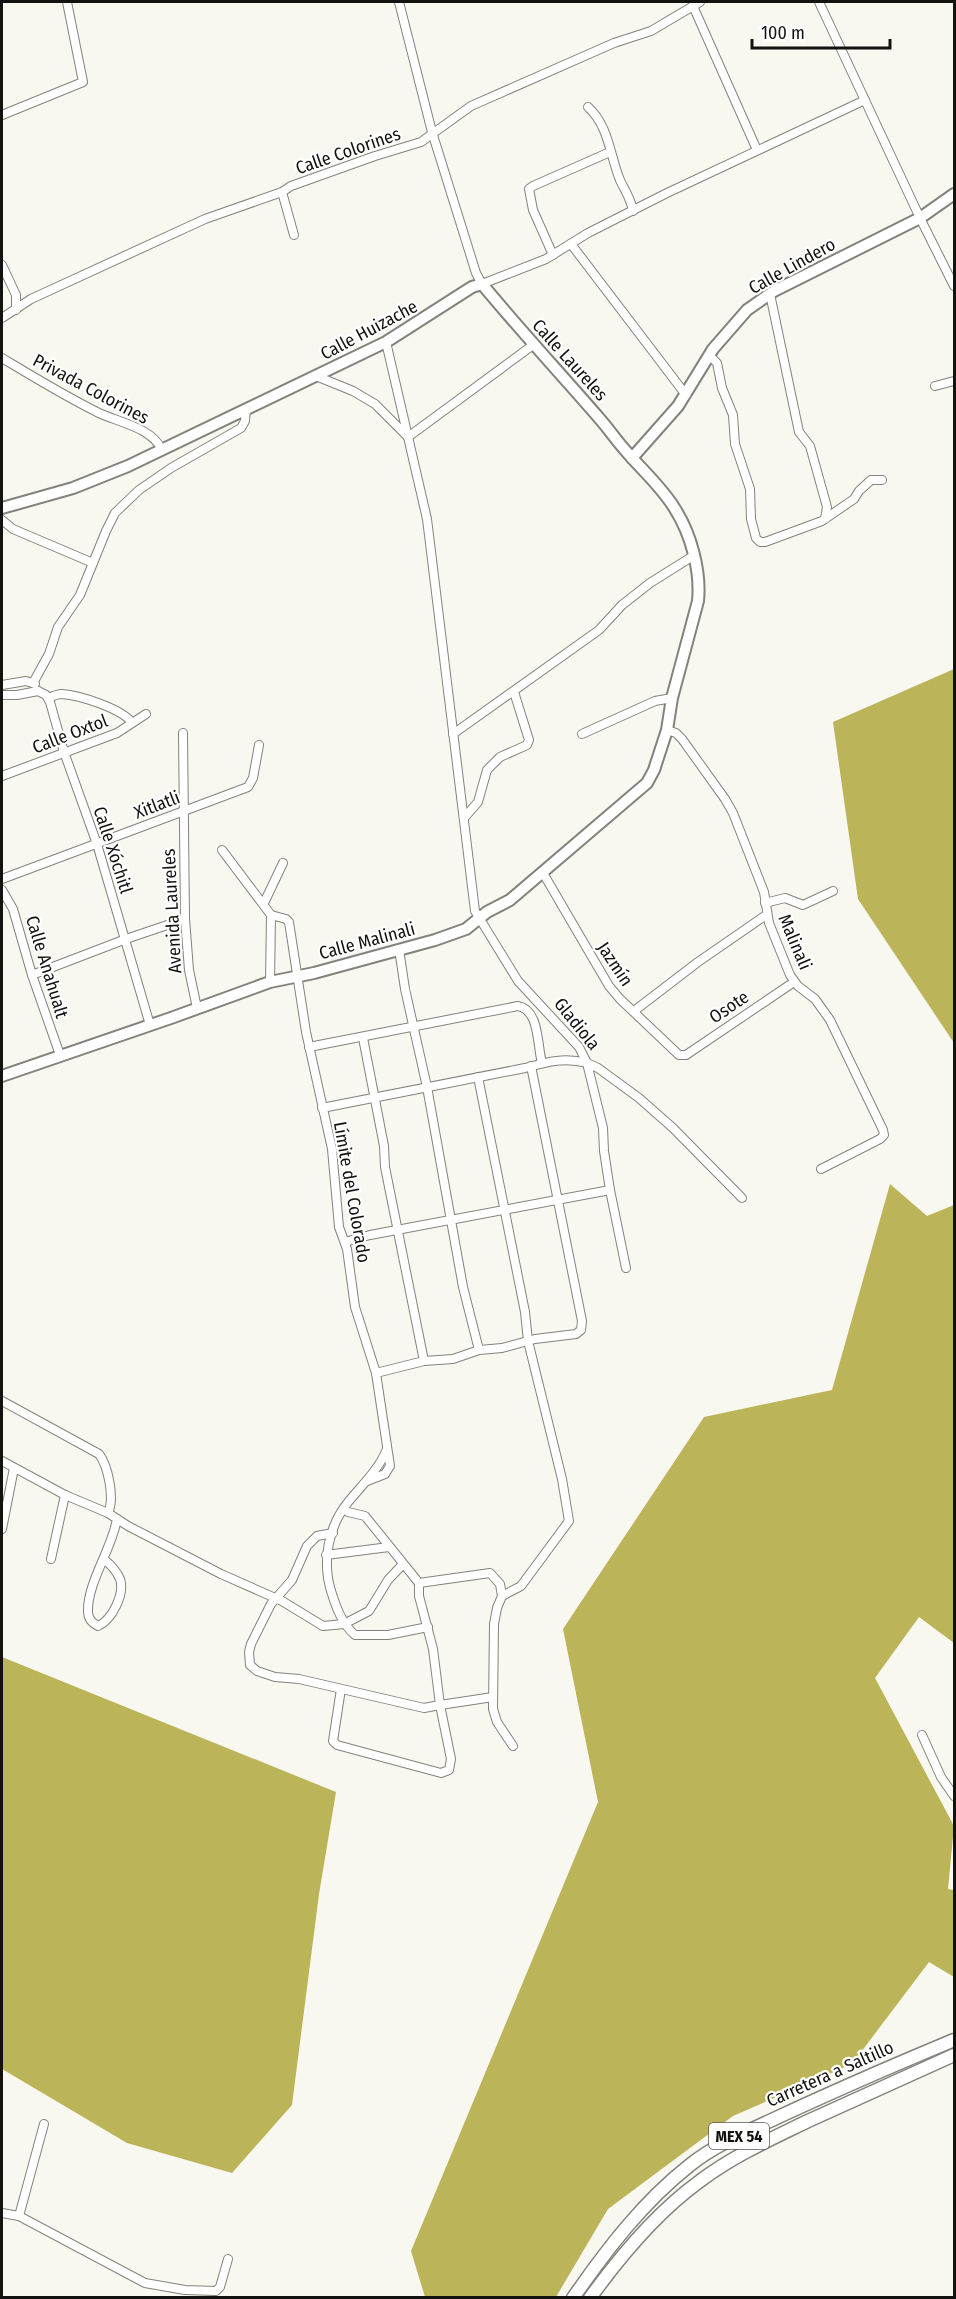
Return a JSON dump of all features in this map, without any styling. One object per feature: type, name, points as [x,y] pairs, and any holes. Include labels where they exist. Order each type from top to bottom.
[{"type":"main road","name":"Carretera a Saltillo","points":[[573,2298],[613,2242],[635,2217],[662,2189],[702,2157],[735,2138],[790,2112],[954,2040]]},
{"type":"main road","name":"Carretera a Saltillo","points":[[590,2298],[645,2231],[672,2204],[716,2169],[797,2127],[954,2055]]},
{"type":"street","points":[[2,115],[83,82],[67,2]]},
{"type":"street","name":"Calle Laureles","points":[[399,2],[432,132],[476,273],[482,284],[666,495],[677,511],[693,556],[699,585],[698,601],[672,698],[667,730]]},
{"type":"street","points":[[819,2],[954,286]]},
{"type":"street","points":[[696,4],[757,150]]},
{"type":"street","name":"Calle Colorines","points":[[2,318],[31,299],[205,219],[282,192],[291,186],[354,163],[421,142],[471,106],[614,43],[651,31],[696,4]]},
{"type":"street","name":"Calle Huizache","points":[[2,508],[73,488],[162,450],[386,342],[472,287],[553,255],[633,211],[865,100]]},
{"type":"street","points":[[588,107],[602,126],[610,152],[631,200],[633,211]]},
{"type":"street","points":[[553,255],[533,210],[529,189],[610,152]]},
{"type":"street","points":[[282,192],[294,235]]},
{"type":"street","name":"Calle Lindero","points":[[632,458],[686,395],[710,355],[740,316],[770,294],[920,218],[954,194]]},
{"type":"street","points":[[571,244],[686,395]]},
{"type":"street","points":[[2,265],[16,295],[16,310]]},
{"type":"street","points":[[770,294],[799,432],[810,446],[827,507],[825,519]]},
{"type":"street","name":"Gladiola","points":[[386,342],[427,519],[474,905],[479,919],[518,981],[579,1047],[587,1063],[598,1068],[639,1098],[673,1128],[742,1198]]},
{"type":"street","points":[[316,376],[353,391],[375,404],[408,437],[533,345]]},
{"type":"street","points":[[710,355],[717,363],[722,388],[733,415],[735,444],[750,489],[751,519],[758,540],[765,542],[825,519],[854,499],[871,480],[882,480]]},
{"type":"street","name":"Privada Colorines","points":[[2,358],[96,412],[141,431],[157,442],[162,450]]},
{"type":"street","points":[[935,386],[954,381]]},
{"type":"street","points":[[33,683],[49,654],[58,627],[80,595],[106,531],[119,509],[139,490],[171,468],[241,428],[245,421],[246,409]]},
{"type":"street","points":[[2,520],[8,526],[93,563]]},
{"type":"street","points":[[453,734],[599,630],[616,610],[650,583],[693,556]]},
{"type":"street","points":[[2,685],[16,682],[33,683]]},
{"type":"street","points":[[33,683],[38,691],[48,698],[63,694],[86,699],[126,716],[132,723]]},
{"type":"street","points":[[2,695],[38,691]]},
{"type":"street","points":[[464,818],[478,802],[487,770],[500,757],[527,745],[529,740],[514,692]]},
{"type":"street","name":"Calle Xóchitl","points":[[48,698],[64,752],[97,844],[150,1025]]},
{"type":"street","points":[[582,734],[655,701],[672,698]]},
{"type":"street","name":"Calle Oxtol","points":[[2,776],[117,733],[146,714]]},
{"type":"street","name":"Calle Malinali","points":[[2,1076],[270,982],[435,940],[460,931],[522,891],[647,783],[654,770],[667,730]]},
{"type":"street","name":"Malinali","points":[[667,730],[676,733],[682,739],[729,807],[764,892],[766,915],[794,982],[815,999],[830,1020],[884,1132],[880,1139],[821,1169]]},
{"type":"street","name":"Avenida Laureles","points":[[183,733],[185,919],[189,970],[197,1008]]},
{"type":"street","name":"Xitlatli","points":[[2,879],[248,787],[253,778],[260,745]]},
{"type":"street","points":[[222,850],[271,915],[270,982]]},
{"type":"street","points":[[264,903],[283,863]]},
{"type":"street","name":"Jazmín","points":[[543,873],[609,986],[681,1056]]},
{"type":"street","name":"Calle Anahualt","points":[[2,890],[13,909],[32,975],[60,1055]]},
{"type":"street","points":[[765,903],[785,898],[803,905],[833,891]]},
{"type":"street","name":"Límite del Colorado","points":[[271,915],[289,921],[309,1047],[332,1149],[339,1227],[345,1242],[355,1307],[376,1373],[390,1461],[388,1471],[380,1477],[367,1481],[344,1509]]},
{"type":"street","points":[[634,1011],[698,962],[766,915]]},
{"type":"street","points":[[32,975],[185,919]]},
{"type":"street","points":[[399,949],[427,1087],[463,1287],[479,1350]]},
{"type":"street","name":"Osote","points":[[681,1056],[794,982]]},
{"type":"street","points":[[523,1006],[532,995]]},
{"type":"street","points":[[309,1047],[363,1038],[512,1006],[523,1006],[534,1022],[542,1063]]},
{"type":"street","points":[[363,1038],[384,1146],[385,1167],[424,1361]]},
{"type":"street","points":[[322,1108],[561,1059],[587,1063],[603,1128],[610,1190],[626,1268]]},
{"type":"street","points":[[376,1373],[424,1361],[453,1359],[479,1350],[576,1334],[582,1328],[531,1066]]},
{"type":"street","points":[[478,1077],[525,1312],[528,1341],[562,1479],[569,1521],[521,1587],[502,1596]]},
{"type":"street","points":[[345,1242],[610,1190]]},
{"type":"street","points":[[2,1401],[99,1454],[106,1468],[111,1499],[108,1513]]},
{"type":"street","points":[[2,1461],[65,1495],[108,1513],[117,1520],[221,1574],[275,1598],[323,1626],[344,1623],[372,1609],[388,1580],[403,1564]]},
{"type":"street","points":[[2,1529],[14,1468]]},
{"type":"street","points":[[51,1559],[65,1495]]},
{"type":"street","points":[[341,1689],[333,1742],[337,1745],[444,1773],[449,1770],[451,1759],[440,1705],[433,1649],[428,1627],[419,1596],[418,1583],[365,1516],[344,1509],[326,1555],[328,1582],[344,1623],[355,1635],[388,1635],[428,1627]]},
{"type":"street","points":[[105,1560],[118,1576],[121,1589],[112,1614],[106,1622],[98,1626],[92,1622],[87,1612],[95,1580],[105,1560],[117,1520]]},
{"type":"street","points":[[333,1533],[317,1536],[309,1542],[292,1580],[275,1598],[249,1648],[248,1661],[251,1667],[275,1677],[299,1679],[424,1707],[434,1708],[440,1705],[493,1697]]},
{"type":"street","points":[[326,1555],[389,1547]]},
{"type":"street","points":[[418,1583],[490,1573],[500,1584],[502,1596],[494,1624],[494,1716],[513,1746]]},
{"type":"street","points":[[922,1735],[940,1777],[954,1796]]},
{"type":"street","points":[[19,2216],[44,2124]]},
{"type":"street","points":[[2,2213],[19,2216],[145,2283],[186,2290],[216,2291],[220,2286],[228,2259]]},
{"type":"shaded area","points":[[954,669],[954,1043],[858,899],[833,722]]},
{"type":"shaded area","points":[[890,1184],[927,1216],[954,1205],[954,1643],[919,1617],[875,1678],[954,1826],[948,1889],[954,1890],[954,1977],[929,1962],[852,2064],[733,2116],[608,2209],[556,2297],[425,2297],[411,2251],[598,1802],[563,1629],[704,1417],[832,1390]]},
{"type":"shaded area","points":[[2,1657],[336,1792],[319,1894],[292,2105],[232,2173],[127,2143],[2,2069]]}]
